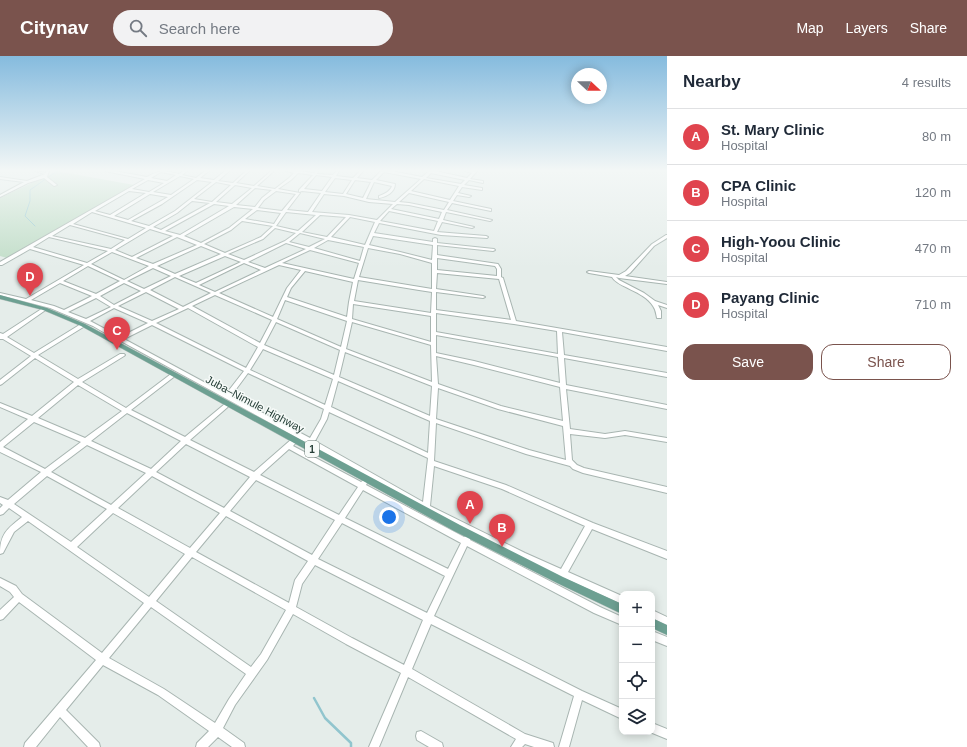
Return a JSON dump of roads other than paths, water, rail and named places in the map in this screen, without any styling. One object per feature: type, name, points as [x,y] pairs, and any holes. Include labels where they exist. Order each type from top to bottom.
[{"type":"main road","name":"Juba–Nimule Highway","points":[[0,297],[45,309],[84,323],[117,340],[173,374],[228,401],[295,440],[310,444],[364,482],[426,510],[467,538],[562,577],[601,600],[619,608]]},
{"type":"main road","points":[[655,624],[667,630]]},
{"type":"street","points":[[0,264],[106,203]]},
{"type":"street","points":[[111,216],[133,203]]},
{"type":"street","points":[[129,221],[160,203]]},
{"type":"street","points":[[26,300],[176,212],[188,203]]},
{"type":"street","points":[[162,231],[213,203]]},
{"type":"street","points":[[215,203],[255,209],[349,216],[378,221],[435,238],[494,250]]},
{"type":"street","points":[[133,258],[178,236],[235,203]]},
{"type":"street","points":[[65,312],[153,266],[200,245],[230,229],[255,209],[260,203]]},
{"type":"street","points":[[0,383],[35,355],[113,306],[174,276],[262,238],[274,226],[290,203]]},
{"type":"street","points":[[309,213],[316,203]]},
{"type":"street","points":[[388,203],[409,204],[490,220]]},
{"type":"street","points":[[426,510],[431,459],[435,386],[433,313],[435,238],[440,221],[450,203]]},
{"type":"street","points":[[457,203],[490,210]]},
{"type":"street","points":[[310,444],[322,425],[336,379],[350,320],[351,302],[360,262],[378,221],[394,204]]},
{"type":"street","points":[[388,210],[472,227]]},
{"type":"street","points":[[92,211],[178,236],[265,270]]},
{"type":"street","points":[[195,285],[286,242],[300,232],[319,214]]},
{"type":"street","points":[[117,340],[309,249],[327,239],[349,216]]},
{"type":"street","points":[[242,220],[327,239],[435,259],[496,264],[499,269],[499,277]]},
{"type":"street","points":[[70,224],[128,240]]},
{"type":"street","points":[[372,234],[430,243],[435,238],[486,237]]},
{"type":"street","points":[[49,236],[111,250],[133,258],[342,349],[435,386],[500,408],[566,424]]},
{"type":"street","points":[[616,277],[628,272],[653,245],[667,236]]},
{"type":"street","points":[[286,242],[360,262]]},
{"type":"street","points":[[29,247],[87,264],[123,282],[186,308],[261,346],[433,420],[528,452],[571,464],[583,470],[667,490]]},
{"type":"street","points":[[280,264],[303,270],[357,279],[483,297]]},
{"type":"street","points":[[71,546],[228,401],[248,371],[289,288],[303,270]]},
{"type":"street","points":[[434,271],[499,277],[503,280],[514,322]]},
{"type":"street","points":[[589,272],[667,283]]},
{"type":"street","points":[[616,277],[616,280],[631,287],[653,302],[667,307]]},
{"type":"street","points":[[59,281],[97,296],[113,306],[152,323],[431,459],[504,487],[590,525],[667,555]]},
{"type":"street","points":[[0,294],[52,307],[65,312],[84,323]]},
{"type":"street","points":[[284,298],[350,320],[433,344]]},
{"type":"street","points":[[351,302],[514,322],[667,349]]},
{"type":"street","points":[[653,302],[659,312],[659,317]]},
{"type":"street","points":[[45,309],[1,337],[35,355],[126,410],[449,574]]},
{"type":"street","points":[[559,330],[568,452],[569,461],[571,464]]},
{"type":"street","points":[[433,333],[667,375]]},
{"type":"street","points":[[117,340],[310,444],[426,510],[522,555],[562,577],[619,599]]},
{"type":"street","points":[[433,354],[474,362],[563,386],[667,407]]},
{"type":"street","points":[[122,355],[78,382],[0,448],[292,608],[349,641],[407,671],[523,738],[549,747]]},
{"type":"street","points":[[0,512],[46,472],[173,374]]},
{"type":"street","points":[[0,405],[85,441],[151,472],[313,560],[429,617],[579,694],[619,713]]},
{"type":"street","points":[[567,431],[606,436],[625,433],[667,440]]},
{"type":"street","points":[[29,747],[255,476],[295,440]]},
{"type":"street","points":[[288,446],[364,482],[597,610],[619,620]]},
{"type":"street","points":[[201,747],[217,730],[232,702],[264,657],[292,608],[298,583],[364,482]]},
{"type":"street","points":[[0,500],[71,546],[150,603],[252,673]]},
{"type":"street","points":[[0,551],[11,530],[28,517]]},
{"type":"street","points":[[562,577],[590,525]]},
{"type":"street","points":[[374,747],[429,617],[467,538]]},
{"type":"street","points":[[0,582],[13,589],[19,597],[102,659],[160,692],[240,747]]},
{"type":"street","points":[[0,616],[19,597]]},
{"type":"street","points":[[597,610],[601,600]]},
{"type":"street","points":[[655,615],[667,621]]},
{"type":"street","points":[[655,636],[667,642]]},
{"type":"street","points":[[564,747],[579,694]]},
{"type":"street","points":[[60,710],[90,745]]},
{"type":"street","points":[[655,729],[667,734]]},
{"type":"street","points":[[421,736],[438,747]]},
{"type":"street","points":[[516,747],[523,738]]},
{"type":"waterway","points":[[29,203],[25,216],[35,226]]},
{"type":"waterway","points":[[314,698],[325,718],[351,743],[351,747]]},
{"type":"place","name":"Payang Clinic","points":[[30,296]]},
{"type":"place","name":"High-Yoou Clinic","points":[[117,350]]},
{"type":"place","name":"St. Mary Clinic","points":[[470,524]]},
{"type":"place","name":"CPA Clinic","points":[[502,547]]}]
